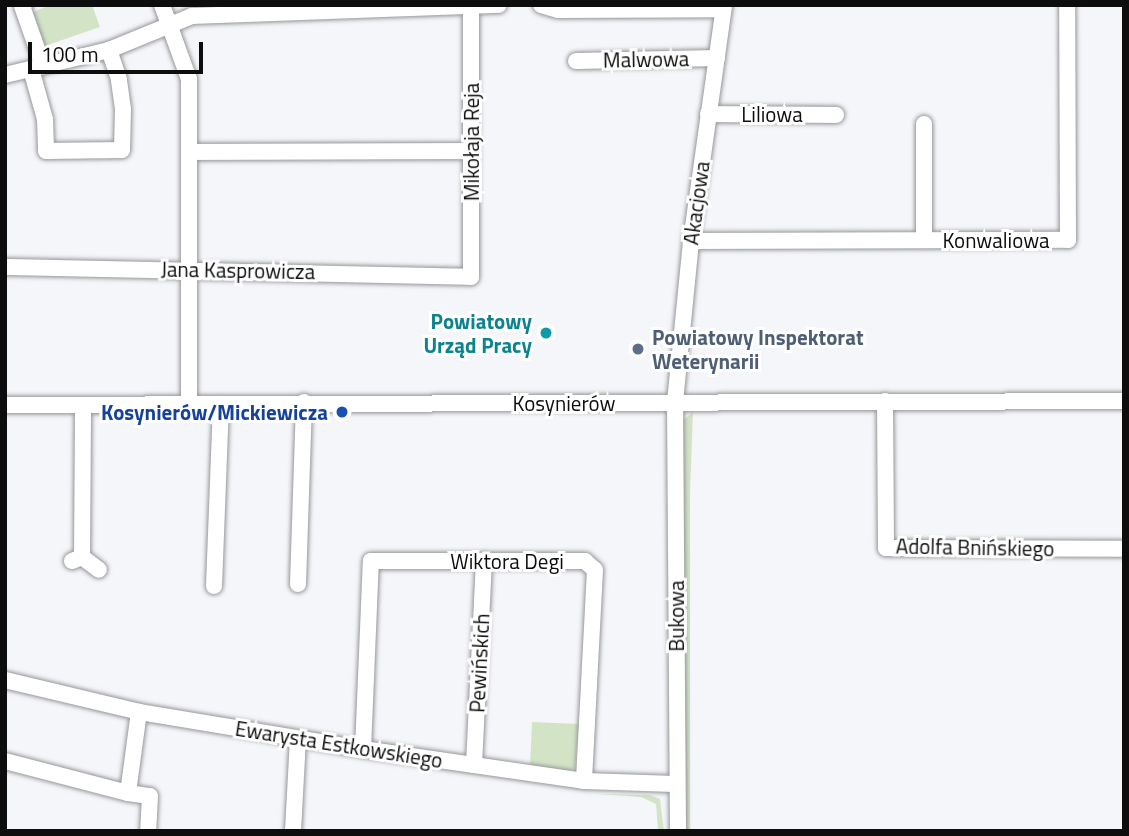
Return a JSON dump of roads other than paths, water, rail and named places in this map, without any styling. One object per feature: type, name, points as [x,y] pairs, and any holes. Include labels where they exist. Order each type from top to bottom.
[{"type":"street","points":[[24,5],[22,6],[37,67],[45,119],[46,151],[122,150],[123,109],[119,79],[110,50]]},
{"type":"street","points":[[162,5],[190,79],[189,404]]},
{"type":"street","points":[[5,75],[110,50],[192,16],[499,5]]},
{"type":"street","points":[[541,5],[558,10],[723,7]]},
{"type":"street","name":"Konwaliowa","points":[[691,241],[1068,240],[1067,5]]},
{"type":"street","name":"Mikołaja Reja","points":[[471,6],[471,277]]},
{"type":"street","name":"Akacjowa","points":[[675,402],[691,241],[723,7]]},
{"type":"street","name":"Malwowa","points":[[576,61],[717,58]]},
{"type":"street","name":"Liliowa","points":[[708,114],[836,115]]},
{"type":"street","points":[[924,124],[924,240]]},
{"type":"street","points":[[190,152],[471,151]]},
{"type":"street","name":"Jana Kasprowicza","points":[[5,267],[189,268],[471,277]]},
{"type":"street","name":"Adolfa Bnińskiego","points":[[885,401],[886,548],[1124,549]]},
{"type":"street","name":"Kosynierów","points":[[5,405],[83,407],[304,402],[1124,401]]},
{"type":"street","points":[[298,584],[304,402]]},
{"type":"street","name":"Bukowa","points":[[675,402],[678,831]]},
{"type":"street","points":[[214,586],[221,404]]},
{"type":"street","points":[[83,407],[77,559],[99,569]]},
{"type":"street","name":"Wiktora Degi","points":[[363,750],[371,561],[586,561],[595,570],[584,781]]},
{"type":"street","name":"Pewińskich","points":[[474,765],[484,561]]},
{"type":"street","name":"Ewarysta Estkowskiego","points":[[5,680],[139,712],[363,750],[584,781],[676,785]]},
{"type":"street","points":[[128,793],[139,712]]},
{"type":"street","points":[[293,831],[298,739]]},
{"type":"street","points":[[5,761],[128,793],[150,796],[148,831]]},
{"type":"place","name":"Powiatowy Urząd Pracy","points":[[546,333]]},
{"type":"place","name":"Powiatowy Inspektorat Weterynarii","points":[[638,349]]},
{"type":"place","name":"Kosynierów/Mickiewicza","points":[[342,412]]}]
